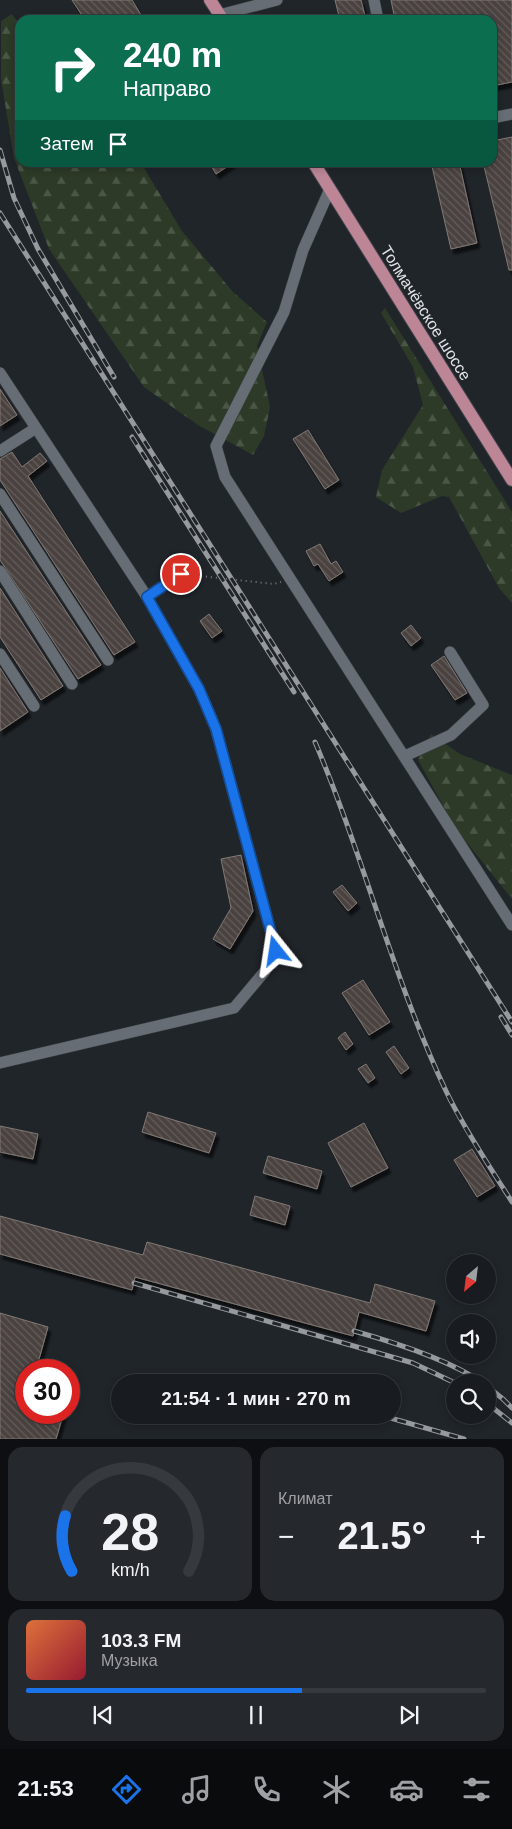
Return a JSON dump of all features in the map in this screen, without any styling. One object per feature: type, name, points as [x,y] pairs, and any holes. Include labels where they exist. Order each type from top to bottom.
[{"type":"main road","points":[[210,0],[219,15]]},
{"type":"main road","name":"Толмачёвское шоссе","points":[[317,167],[512,480]]},
{"type":"street","points":[[230,15],[277,0]]},
{"type":"street","points":[[374,0],[377,15]]},
{"type":"street","points":[[497,117],[512,114]]},
{"type":"street","points":[[330,189],[303,250],[284,312],[216,446],[225,476],[512,925]]},
{"type":"street","points":[[0,373],[147,597],[199,689],[216,729],[276,951],[265,971],[234,1008],[0,1063]]},
{"type":"street","points":[[0,451],[36,428]]},
{"type":"street","points":[[0,494],[108,660]]},
{"type":"street","points":[[0,571],[72,684]]},
{"type":"street","points":[[147,597],[181,574]]},
{"type":"street","points":[[405,756],[451,735],[483,705],[450,652]]},
{"type":"street","points":[[0,654],[34,706]]},
{"type":"path","points":[[181,574],[274,584],[292,579]]},
{"type":"green space","points":[[12,14],[15,18],[15,161],[1,79],[1,21]]},
{"type":"green space","points":[[17,167],[143,167],[182,231],[233,292],[267,322],[257,346],[270,407],[264,436],[253,455],[198,425],[144,387],[49,249]]},
{"type":"green space","points":[[385,308],[512,512],[512,603],[499,588],[449,497],[442,496],[401,513],[376,497],[382,470],[423,405],[413,367],[381,313]]},
{"type":"green space","points":[[431,734],[460,754],[512,775],[512,899],[456,829],[418,760]]},
{"type":"building","points":[[72,0],[132,0],[141,15],[82,15]]},
{"type":"building","points":[[335,0],[361,0],[365,15],[339,15]]},
{"type":"building","points":[[391,0],[512,0],[512,82],[497,85],[497,15],[394,15]]},
{"type":"building","points":[[512,137],[512,270],[509,270],[484,167],[497,167],[497,140]]},
{"type":"building","points":[[212,167],[226,167],[216,174]]},
{"type":"building","points":[[432,167],[460,167],[477,243],[451,249]]},
{"type":"building","points":[[0,389],[17,415],[0,426]]},
{"type":"building","points":[[308,430],[339,480],[325,489],[293,439]]},
{"type":"building","points":[[12,452],[22,467],[40,453],[47,461],[28,476],[135,642],[114,655],[0,480],[0,459]]},
{"type":"building","points":[[0,511],[101,665],[78,679],[0,560]]},
{"type":"building","points":[[320,544],[331,564],[336,561],[343,572],[329,581],[318,564],[314,566],[306,551]]},
{"type":"building","points":[[0,588],[63,686],[41,700],[0,637]]},
{"type":"building","points":[[209,614],[222,631],[212,638],[200,621]]},
{"type":"building","points":[[411,625],[421,638],[411,646],[401,633]]},
{"type":"building","points":[[444,656],[467,693],[455,700],[431,665]]},
{"type":"building","points":[[0,668],[28,712],[0,731]]},
{"type":"building","points":[[241,855],[253,911],[230,949],[213,939],[231,908],[221,859]]},
{"type":"building","points":[[342,885],[357,903],[348,911],[333,892]]},
{"type":"building","points":[[363,980],[390,1022],[369,1035],[342,993]]},
{"type":"building","points":[[345,1032],[353,1044],[346,1050],[338,1038]]},
{"type":"building","points":[[394,1046],[409,1068],[401,1074],[386,1052]]},
{"type":"building","points":[[366,1064],[375,1078],[368,1083],[358,1069]]},
{"type":"building","points":[[148,1112],[216,1133],[209,1153],[142,1132]]},
{"type":"building","points":[[364,1123],[388,1168],[351,1187],[328,1143]]},
{"type":"building","points":[[0,1126],[38,1134],[33,1159],[0,1152]]},
{"type":"building","points":[[472,1149],[495,1186],[477,1197],[454,1160]]},
{"type":"building","points":[[268,1156],[322,1171],[317,1189],[263,1173]]},
{"type":"building","points":[[255,1196],[290,1206],[285,1225],[250,1215]]},
{"type":"building","points":[[0,1216],[143,1255],[147,1242],[370,1303],[375,1284],[435,1301],[426,1331],[359,1312],[353,1336],[135,1277],[132,1290],[0,1254]]},
{"type":"building","points":[[0,1313],[48,1327],[39,1359],[15,1359],[15,1424],[60,1424],[56,1439],[0,1439]]},
{"type":"railway","points":[[0,150],[14,198],[38,249],[114,377]]},
{"type":"railway","points":[[0,213],[512,1022]]},
{"type":"railway","points":[[132,437],[294,692]]},
{"type":"railway","points":[[315,742],[333,785],[394,962],[427,1049],[446,1091],[477,1148],[512,1202]]},
{"type":"railway","points":[[501,1017],[512,1035]]},
{"type":"railway","points":[[134,1283],[413,1363],[446,1379]]},
{"type":"railway","points":[[354,1331],[403,1346],[437,1359],[468,1374]]},
{"type":"railway","points":[[496,1393],[512,1408]]},
{"type":"railway","points":[[496,1410],[512,1423]]},
{"type":"railway","points":[[401,1421],[464,1439]]},
{"type":"route","points":[[181,574],[147,597],[199,689],[216,729],[276,951]]}]
